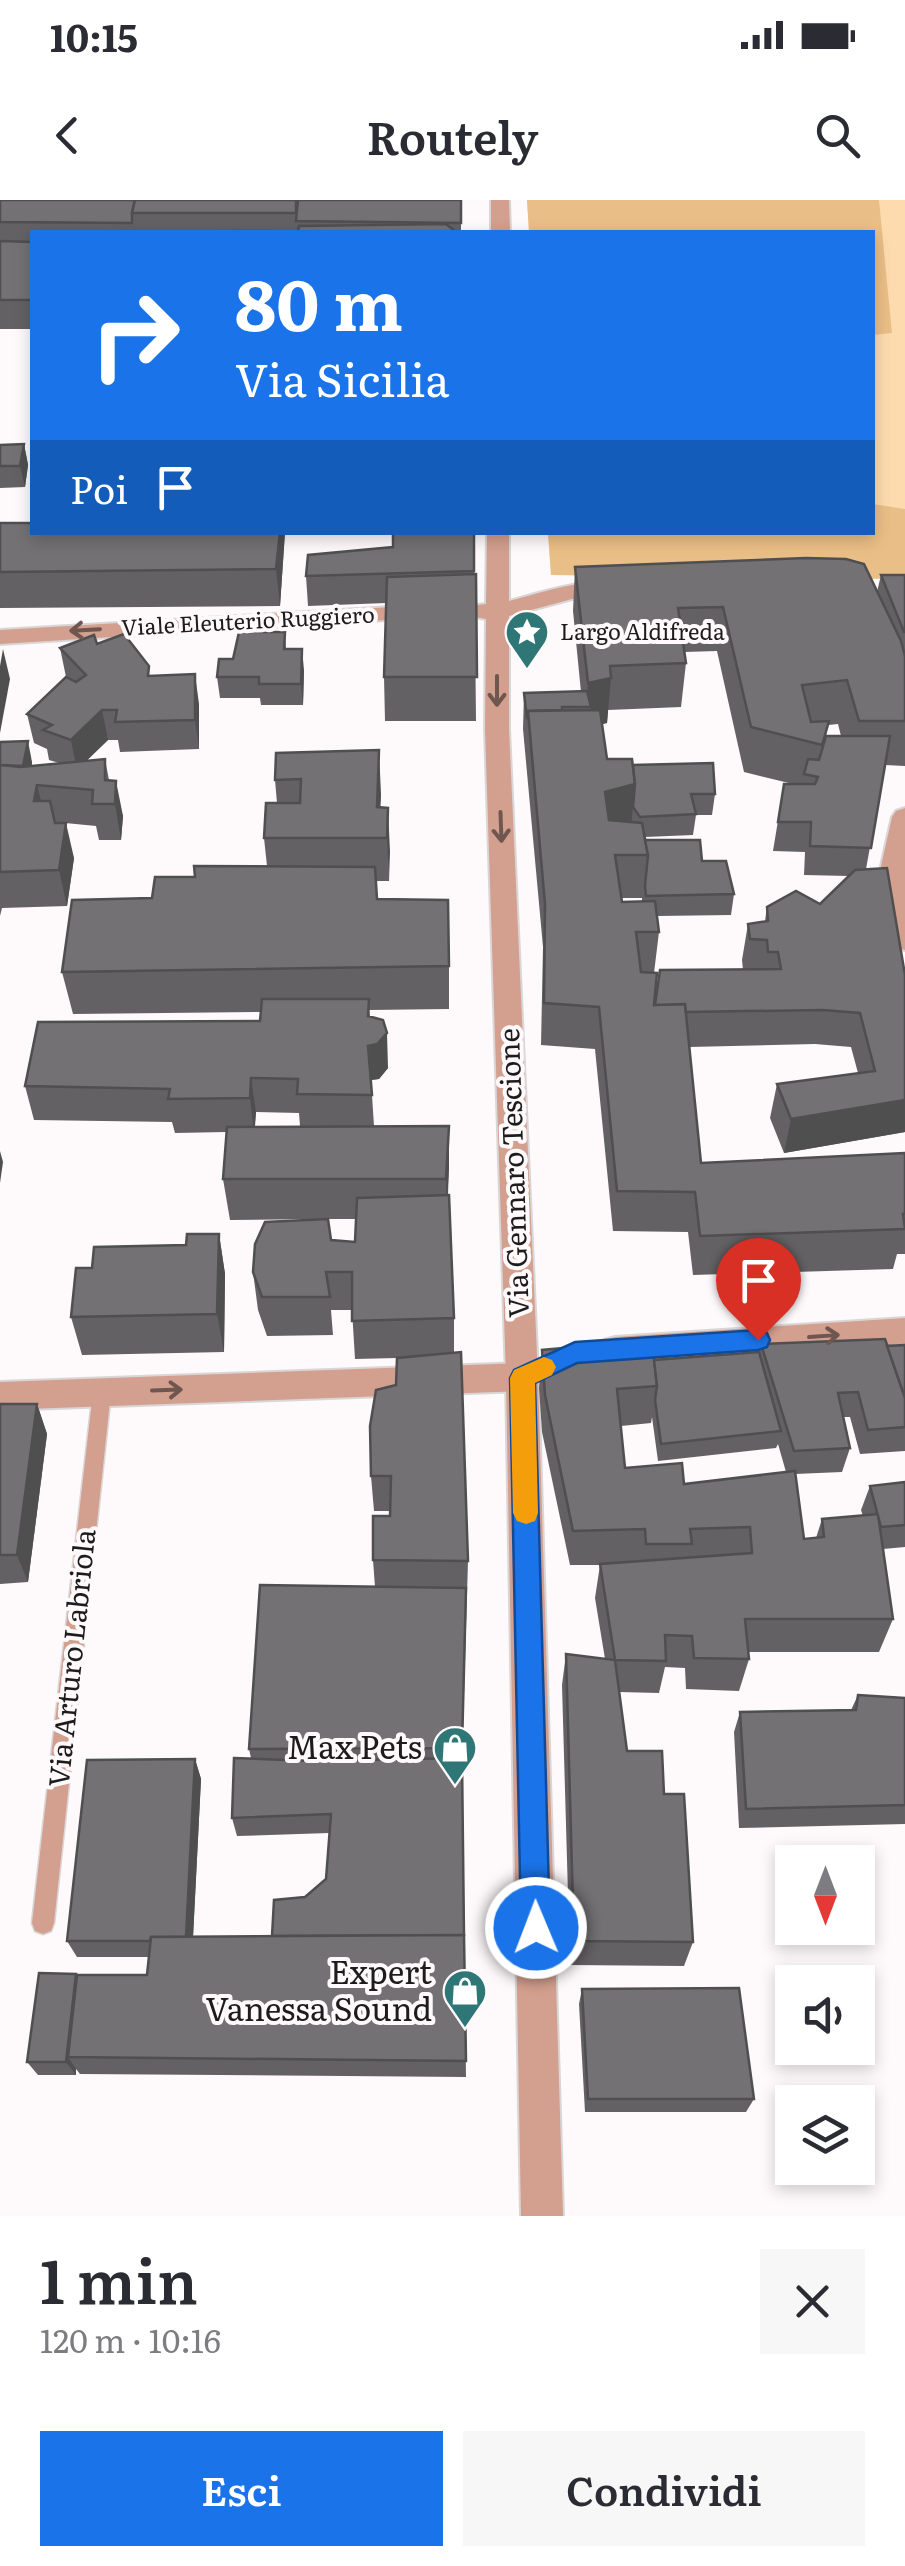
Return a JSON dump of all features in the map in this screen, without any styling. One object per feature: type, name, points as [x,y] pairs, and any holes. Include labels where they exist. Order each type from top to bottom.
[{"type":"street","points":[[500,200],[501,230]]},
{"type":"street","points":[[496,612],[498,535]]},
{"type":"street","name":"Viale Eleuterio Ruggiero","points":[[0,636],[372,614],[496,612],[572,592],[642,589]]},
{"type":"street","name":"Via Gennaro Tescione","points":[[496,612],[497,729],[549,1365],[542,2216]]},
{"type":"street","points":[[905,817],[894,866],[905,940]]},
{"type":"street","points":[[0,1396],[549,1365],[905,1331]]},
{"type":"lane","name":"Via Arturo Labriola","points":[[43,1923],[102,1392]]},
{"type":"shaded area","points":[[527,200],[905,200],[905,579],[551,575],[548,535],[875,535],[875,230],[529,230]]},
{"type":"shaded area","points":[[527,200],[879,200],[892,333],[875,335],[875,230],[529,230]]},
{"type":"shaded area","points":[[875,504],[905,509],[905,579],[551,575],[548,535],[875,535]]},
{"type":"building","points":[[0,200],[135,200],[132,223],[0,222]]},
{"type":"building","points":[[135,200],[296,200],[296,213],[132,213]]},
{"type":"building","points":[[298,200],[461,200],[461,223],[296,221]]},
{"type":"building","points":[[446,224],[454,230],[298,230],[299,226]]},
{"type":"building","points":[[0,241],[30,242],[30,300],[0,300]]},
{"type":"building","points":[[24,444],[20,466],[0,466],[0,445]]},
{"type":"building","points":[[0,523],[30,523],[30,535],[280,535],[276,569],[0,572]]},
{"type":"building","points":[[393,535],[474,535],[474,571],[306,576],[308,555],[393,547]]},
{"type":"building","points":[[846,559],[864,564],[905,656],[905,721],[859,721],[847,680],[802,685],[811,722],[829,721],[822,745],[751,727],[723,607],[678,608],[686,663],[610,666],[611,678],[588,683],[575,567]]},
{"type":"building","points":[[476,574],[477,677],[384,677],[387,577]]},
{"type":"building","points":[[881,575],[905,575],[905,632],[904,632]]},
{"type":"building","points":[[239,632],[285,632],[284,649],[302,649],[301,684],[259,684],[259,677],[217,677],[219,659],[233,659]]},
{"type":"building","points":[[124,634],[149,666],[148,676],[195,674],[195,720],[115,722],[117,710],[102,710],[71,740],[43,730],[52,725],[27,714],[66,677],[76,682],[86,675],[60,648],[94,635],[97,644]]},
{"type":"building","points":[[587,691],[591,707],[528,711],[527,719],[524,693]]},
{"type":"building","points":[[600,710],[607,759],[632,759],[635,784],[605,792],[609,820],[642,823],[648,855],[615,855],[622,902],[655,901],[659,932],[636,932],[641,972],[657,973],[654,1005],[685,1004],[701,1163],[905,1153],[905,1229],[700,1236],[695,1192],[617,1191],[599,1007],[544,1003],[545,904],[528,711]]},
{"type":"building","points":[[826,736],[890,736],[871,848],[810,846],[811,822],[778,822],[784,784],[815,784],[818,777],[804,774],[808,759],[819,760]]},
{"type":"building","points":[[28,741],[23,766],[0,765],[0,742]]},
{"type":"building","points":[[379,750],[377,807],[388,808],[387,838],[264,838],[266,803],[300,803],[301,779],[275,780],[276,753]]},
{"type":"building","points":[[105,759],[105,780],[116,781],[115,804],[92,804],[93,790],[37,785],[34,801],[50,801],[55,823],[66,823],[59,870],[0,872],[0,765],[21,767]]},
{"type":"building","points":[[713,763],[715,794],[691,794],[696,814],[640,817],[633,807],[633,765]]},
{"type":"building","points":[[645,840],[700,840],[702,861],[726,861],[734,894],[646,896]]},
{"type":"building","points":[[194,866],[375,867],[377,899],[448,900],[449,966],[62,972],[72,900],[152,898],[155,877],[195,877]]},
{"type":"building","points":[[887,868],[905,975],[905,1100],[791,1119],[777,1084],[875,1071],[860,1013],[686,1012],[685,1004],[655,1005],[660,970],[781,969],[778,952],[768,952],[767,940],[750,939],[748,924],[768,921],[767,907],[796,891],[820,904],[855,870]]},
{"type":"building","points":[[262,999],[369,999],[368,1016],[383,1020],[387,1033],[377,1044],[368,1046],[372,1095],[297,1094],[298,1079],[251,1078],[250,1098],[168,1099],[170,1089],[25,1086],[38,1022],[260,1021]]},
{"type":"building","points":[[449,1126],[446,1179],[223,1179],[227,1127]]},
{"type":"building","points":[[449,1195],[454,1318],[352,1321],[352,1272],[326,1272],[330,1297],[262,1297],[253,1272],[255,1244],[265,1222],[328,1219],[331,1240],[355,1242],[357,1198]]},
{"type":"building","points":[[187,1234],[219,1234],[217,1314],[71,1317],[76,1268],[92,1268],[94,1247],[186,1245]]},
{"type":"building","points":[[885,1339],[905,1398],[905,1427],[868,1430],[858,1392],[838,1393],[850,1448],[794,1451],[761,1344]]},
{"type":"building","points":[[652,1340],[657,1386],[617,1389],[625,1468],[682,1463],[684,1484],[795,1471],[804,1539],[824,1537],[822,1519],[878,1514],[893,1619],[745,1619],[749,1659],[694,1658],[692,1636],[665,1635],[666,1661],[615,1660],[600,1564],[752,1553],[750,1527],[690,1529],[692,1544],[646,1544],[645,1529],[573,1531],[545,1395],[542,1350]]},
{"type":"building","points":[[905,1345],[905,1392],[903,1392],[887,1346]]},
{"type":"building","points":[[461,1352],[468,1561],[373,1560],[373,1516],[390,1516],[391,1476],[371,1476],[370,1426],[376,1390],[396,1385],[397,1358]]},
{"type":"building","points":[[759,1352],[781,1431],[661,1444],[654,1360]]},
{"type":"building","points":[[0,1404],[37,1404],[17,1555],[0,1555]]},
{"type":"building","points":[[905,1482],[905,1525],[881,1527],[870,1486]]},
{"type":"building","points":[[260,1585],[466,1588],[462,1748],[249,1749]]},
{"type":"building","points":[[566,1654],[615,1660],[627,1751],[662,1751],[664,1794],[684,1794],[693,1942],[574,1941]]},
{"type":"building","points":[[858,1695],[905,1698],[905,1805],[746,1809],[740,1712],[856,1710]]},
{"type":"building","points":[[234,1758],[462,1758],[464,1935],[272,1936],[274,1900],[305,1897],[326,1879],[331,1814],[232,1818]]},
{"type":"building","points":[[195,1759],[186,1937],[67,1941],[87,1760]]},
{"type":"building","points":[[464,1935],[466,2061],[68,2057],[77,1975],[147,1975],[151,1937]]},
{"type":"building","points":[[39,1973],[76,1974],[66,2062],[27,2062]]},
{"type":"building","points":[[739,1988],[754,2099],[588,2099],[582,1989]]},
{"type":"slow traffic","points":[[526,1513],[522,1378],[544,1367]]},
{"type":"place","name":"Largo Aldifreda","points":[[527,670]]},
{"type":"place","name":"Max Pets","points":[[455,1786]]},
{"type":"place","name":"Expert Vanessa Sound","points":[[465,2029]]},
{"type":"route","points":[[536,1928],[522,1378],[575,1352],[758,1340]]}]
